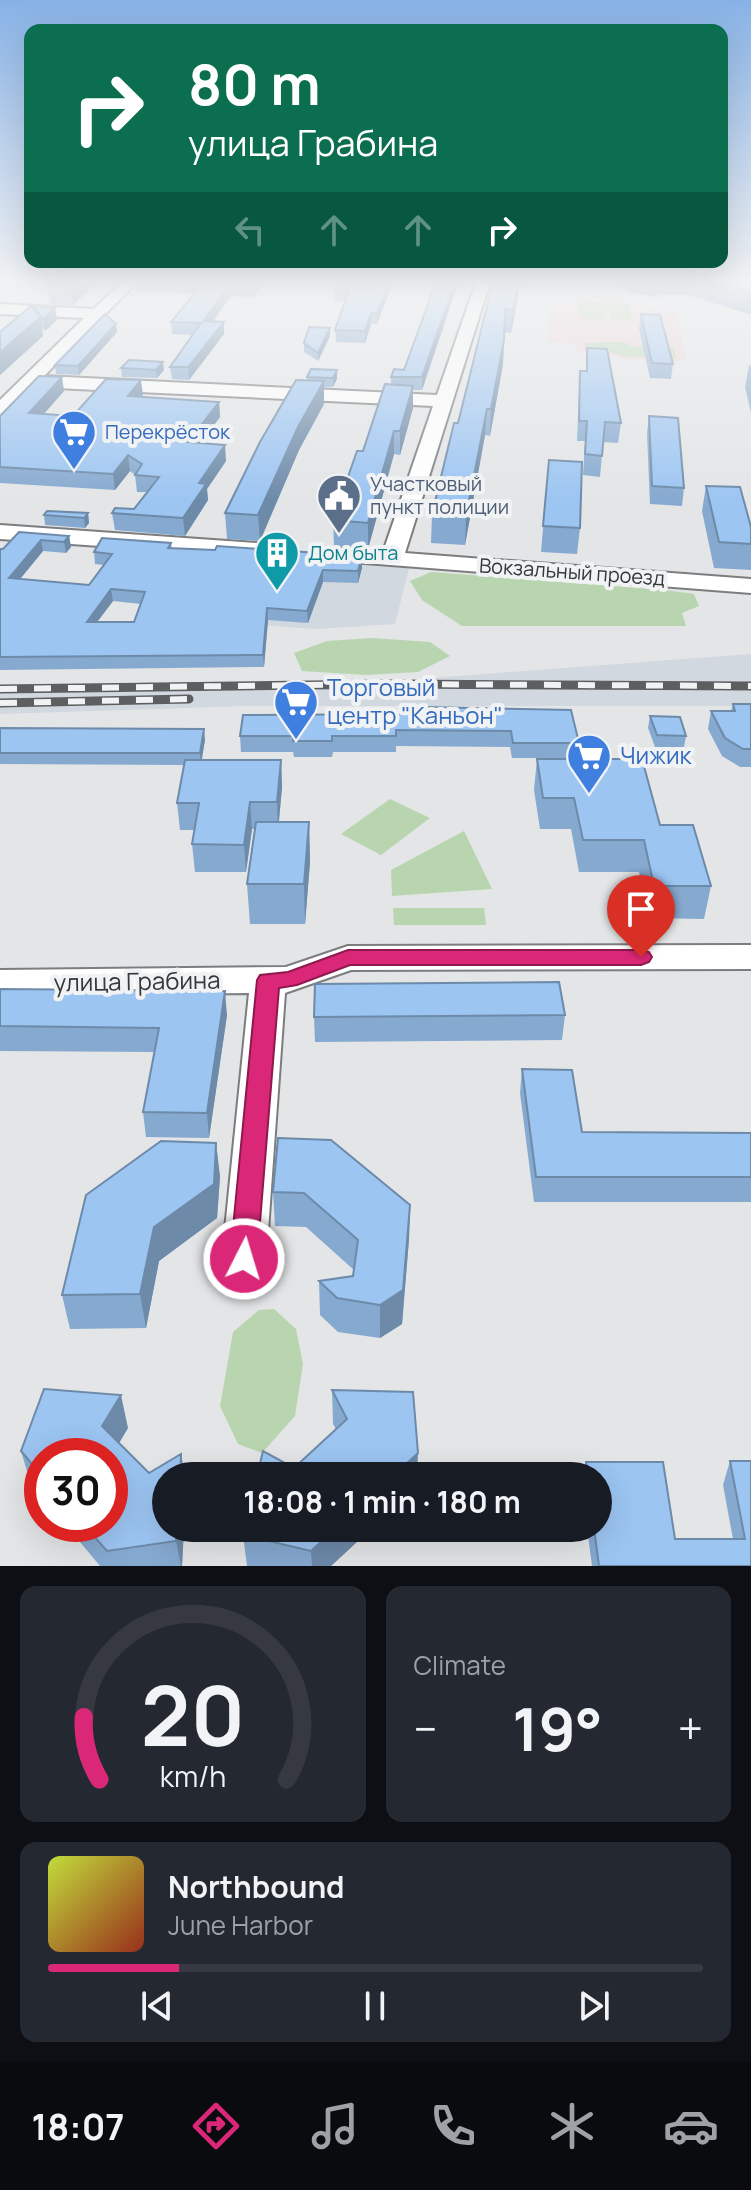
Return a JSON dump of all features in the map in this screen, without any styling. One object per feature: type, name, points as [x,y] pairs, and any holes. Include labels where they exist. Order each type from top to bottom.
[{"type":"street","points":[[0,410],[56,355]]},
{"type":"street","points":[[392,559],[459,355]]},
{"type":"street","points":[[30,381],[444,401]]},
{"type":"street","name":"Вокзальный проезд","points":[[0,532],[751,586]]},
{"type":"street","name":"улица Грабина","points":[[0,983],[289,980],[348,958],[751,957]]},
{"type":"street","points":[[244,1259],[268,980]]},
{"type":"shaded area","points":[[685,355],[686,361],[619,359],[618,356],[601,356]]},
{"type":"shaded area","points":[[239,554],[409,568],[395,624],[316,629],[207,621]]},
{"type":"shaded area","points":[[751,654],[751,706],[247,706],[0,714],[0,685],[405,680]]},
{"type":"green space","points":[[620,355],[675,355],[676,358]]},
{"type":"green space","points":[[431,572],[665,590],[694,594],[699,606],[682,613],[686,626],[462,626],[422,600],[410,581]]},
{"type":"green space","points":[[372,638],[430,642],[450,656],[418,672],[366,675],[302,671],[294,653],[327,641]]},
{"type":"green space","points":[[390,799],[430,818],[381,855],[341,834]]},
{"type":"green space","points":[[464,831],[492,889],[392,896],[391,870]]},
{"type":"green space","points":[[393,908],[484,908],[486,925],[394,925]]},
{"type":"green space","points":[[274,1309],[296,1329],[303,1364],[295,1416],[262,1453],[238,1444],[220,1406],[233,1332],[259,1310]]},
{"type":"building","points":[[65,355],[88,355],[78,366],[55,365]]},
{"type":"building","points":[[178,355],[198,355],[188,367],[170,367]]},
{"type":"building","points":[[409,355],[430,355],[422,377],[391,377],[394,369],[404,370]]},
{"type":"building","points":[[475,355],[501,355],[466,516],[432,514],[454,423],[458,423]]},
{"type":"building","points":[[587,355],[608,355],[621,423],[605,422],[602,456],[585,454],[587,421],[579,421],[580,371],[587,371]]},
{"type":"building","points":[[650,355],[671,355],[673,364],[652,363]]},
{"type":"building","points":[[129,360],[163,362],[156,370],[121,368]]},
{"type":"building","points":[[311,369],[337,370],[333,378],[307,377]]},
{"type":"building","points":[[39,376],[62,377],[29,413],[73,416],[106,379],[141,380],[128,396],[219,402],[188,442],[225,445],[199,483],[206,484],[183,518],[112,513],[115,508],[134,509],[159,477],[135,475],[142,464],[128,455],[113,474],[0,467],[0,416]]},
{"type":"building","points":[[296,380],[324,381],[298,427],[258,515],[225,513],[260,442]]},
{"type":"building","points":[[385,384],[413,386],[400,431],[394,431],[368,523],[333,520],[357,451],[363,451]]},
{"type":"building","points":[[649,416],[678,418],[684,488],[652,486]]},
{"type":"building","points":[[549,460],[582,462],[580,528],[543,526]]},
{"type":"building","points":[[706,486],[740,487],[751,527],[751,544],[719,542]]},
{"type":"building","points":[[47,511],[88,513],[84,518],[44,515]]},
{"type":"building","points":[[19,532],[69,536],[64,542],[41,540],[9,578],[89,585],[112,554],[94,552],[102,538],[171,543],[168,548],[215,550],[217,546],[362,556],[358,571],[323,570],[307,611],[267,608],[263,655],[0,657],[0,549]],"holes":[[[111,589],[145,592],[134,622],[87,622]]]},
{"type":"building","points":[[733,704],[751,704],[751,749],[743,749],[725,738],[711,711],[735,711]]},
{"type":"building","points":[[424,707],[571,710],[579,743],[513,743],[511,731],[396,730],[396,736],[332,736],[332,741],[293,741],[293,736],[240,736],[243,715],[424,714]]},
{"type":"building","points":[[650,716],[680,717],[686,736],[657,735]]},
{"type":"building","points":[[0,728],[204,729],[200,753],[0,753]]},
{"type":"building","points":[[537,759],[642,759],[660,825],[693,825],[711,886],[654,886],[644,840],[583,840],[574,798],[543,798]]},
{"type":"building","points":[[185,760],[281,760],[277,802],[250,802],[244,845],[192,844],[199,803],[177,803]]},
{"type":"building","points":[[256,822],[309,822],[304,884],[247,884]]},
{"type":"building","points":[[559,982],[565,1015],[314,1017],[315,984]]},
{"type":"building","points":[[0,989],[225,991],[207,1113],[143,1112],[159,1028],[0,1026]]},
{"type":"building","points":[[522,1069],[572,1070],[582,1132],[751,1133],[751,1177],[536,1177]]},
{"type":"building","points":[[278,1138],[331,1140],[410,1205],[403,1290],[380,1305],[337,1298],[319,1281],[353,1276],[358,1240],[304,1193],[273,1192]]},
{"type":"building","points":[[161,1141],[216,1143],[214,1184],[154,1227],[140,1294],[62,1295],[86,1195]]},
{"type":"building","points":[[44,1389],[121,1395],[102,1426],[114,1438],[26,1438]]},
{"type":"building","points":[[332,1390],[413,1392],[418,1453],[408,1462],[300,1462],[347,1419]]},
{"type":"building","points":[[263,1451],[283,1462],[260,1462]]},
{"type":"building","points":[[128,1452],[149,1473],[152,1471],[152,1542],[169,1542],[107,1551],[99,1542],[128,1542]]},
{"type":"building","points":[[181,1454],[181,1462],[168,1462]]},
{"type":"building","points":[[730,1461],[751,1461],[751,1566],[599,1566],[596,1542],[612,1542],[612,1462],[663,1462],[675,1539],[745,1539]]},
{"type":"building","points":[[273,1542],[321,1542],[311,1551]]},
{"type":"railway","points":[[0,689],[387,684],[751,686]]},
{"type":"railway","points":[[0,703],[189,699]]},
{"type":"place","name":"Перекрёсток","points":[[74,471]]},
{"type":"place","name":"Участковый пункт полиции","points":[[339,535]]},
{"type":"place","name":"Дом быта","points":[[277,592]]},
{"type":"place","name":"Торговый центр \"Каньон\"","points":[[296,741]]},
{"type":"place","name":"Чижик","points":[[589,795]]},
{"type":"route","points":[[244,1259],[268,980],[289,980],[348,958],[641,957]]}]
